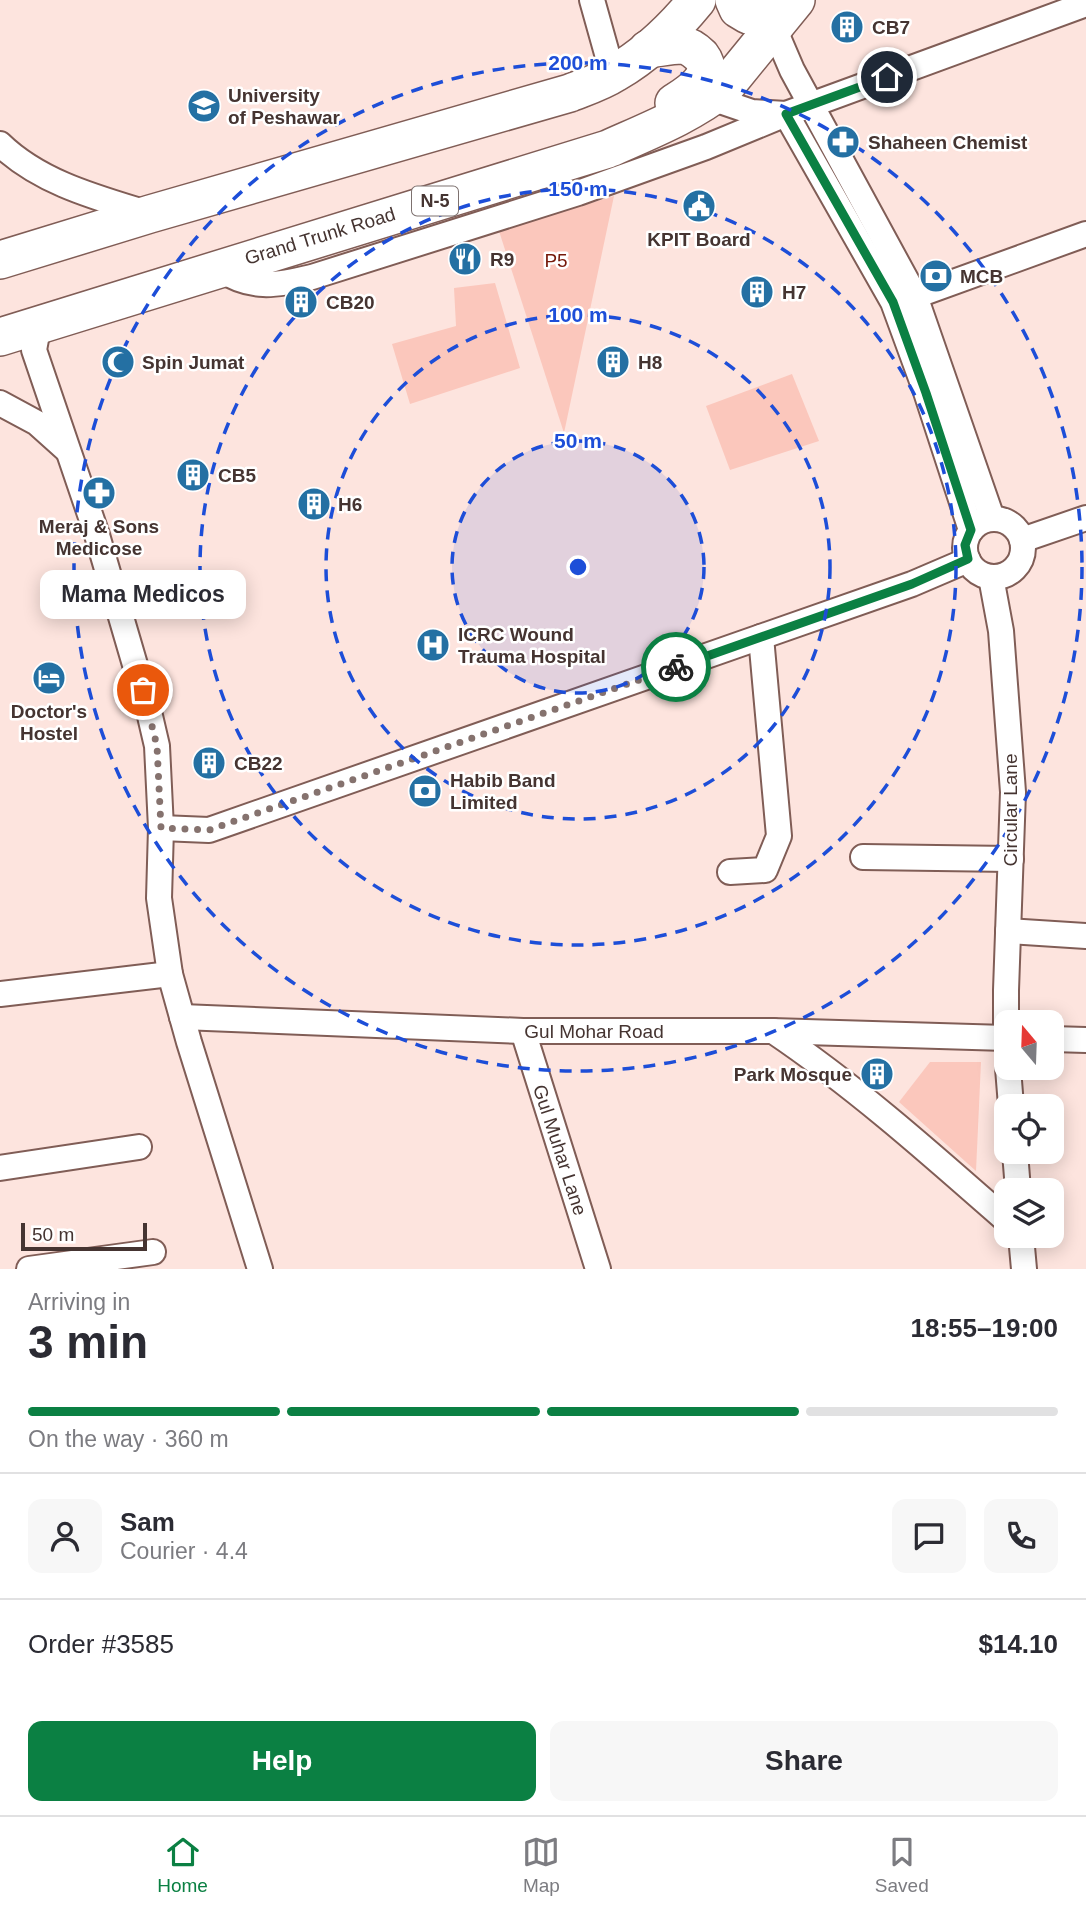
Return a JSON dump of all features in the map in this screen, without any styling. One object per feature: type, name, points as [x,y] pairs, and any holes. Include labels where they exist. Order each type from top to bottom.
[{"type":"highway","points":[[0,260],[570,93],[613,75],[665,47],[697,0]]},
{"type":"highway","name":"Grand Trunk Road","points":[[0,337],[608,149],[726,98],[725,87],[769,27],[796,0]]},
{"type":"highway","points":[[665,47],[697,52],[726,98]]},
{"type":"street","points":[[592,0],[613,75]]},
{"type":"street","points":[[218,268],[235,279],[255,285],[285,284],[313,277],[578,193],[706,148],[786,114],[1086,4]]},
{"type":"street","points":[[769,27],[915,296],[981,524]]},
{"type":"street","points":[[726,98],[786,114],[893,302],[926,393],[981,524]]},
{"type":"street","points":[[0,144],[46,176],[94,197],[150,214]]},
{"type":"street","points":[[915,296],[1086,234]]},
{"type":"street","points":[[44,324],[37,334],[34,350],[97,536],[157,746],[161,828],[159,898],[170,974],[260,1269]]},
{"type":"street","points":[[0,403],[37,423],[69,452]]},
{"type":"street","points":[[1005,520],[1013,525],[1022,540],[1023,554],[1016,566],[1005,575],[990,576],[977,571],[968,559],[965,545],[981,524],[1005,520]]},
{"type":"street","points":[[1022,540],[1083,520]]},
{"type":"street","points":[[161,828],[209,830],[912,584],[968,559]]},
{"type":"street","name":"Circular Lane","points":[[990,576],[1002,631],[1013,792],[1006,1010]]},
{"type":"street","points":[[730,872],[765,870],[779,836],[761,637]]},
{"type":"street","points":[[863,857],[1011,859]]},
{"type":"street","points":[[1007,930],[1086,936]]},
{"type":"street","points":[[0,994],[170,974]]},
{"type":"street","name":"Gul Mohar Road","points":[[182,1017],[523,1031],[772,1031],[994,1038]]},
{"type":"street","name":"Gul Muhar Lane","points":[[523,1031],[598,1269]]},
{"type":"street","points":[[772,1031],[904,1131],[994,1210]]},
{"type":"street","points":[[1064,1039],[1086,1040]]},
{"type":"street","points":[[0,1168],[139,1147]]},
{"type":"street","points":[[1022,1248],[1024,1269]]},
{"type":"street","points":[[29,1269],[153,1252]]},
{"type":"green space","name":"P5","points":[[614,196],[564,433],[499,231]]},
{"type":"green space","points":[[495,283],[520,368],[410,404],[392,344],[456,326],[454,288]]},
{"type":"green space","points":[[792,374],[819,441],[730,470],[706,406]]},
{"type":"green space","points":[[930,1062],[981,1062],[976,1171],[899,1102]]},
{"type":"way so far","points":[[143,690],[157,746],[161,828],[209,830],[676,667]]},
{"type":"place","name":"CB7","points":[[847,27]]},
{"type":"place","name":"University of Peshawar","points":[[204,106]]},
{"type":"place","name":"Shaheen Chemist","points":[[843,142]]},
{"type":"place","name":"KPIT Board","points":[[699,206]]},
{"type":"place","name":"R9","points":[[465,259]]},
{"type":"place","name":"MCB","points":[[936,276]]},
{"type":"place","name":"H7","points":[[757,292]]},
{"type":"place","name":"CB20","points":[[301,302]]},
{"type":"place","name":"Spin Jumat","points":[[118,362]]},
{"type":"place","name":"H8","points":[[613,362]]},
{"type":"place","name":"CB5","points":[[193,475]]},
{"type":"place","name":"Meraj & Sons Medicose","points":[[99,493]]},
{"type":"place","name":"H6","points":[[314,504]]},
{"type":"place","name":"ICRC Wound Trauma Hospital","points":[[433,645]]},
{"type":"place","name":"Doctor's Hostel","points":[[49,678]]},
{"type":"place","name":"Mama Medicos","points":[[143,690]]},
{"type":"place","name":"CB22","points":[[209,763]]},
{"type":"place","name":"Habib Band Limited","points":[[425,791]]},
{"type":"place","name":"Park Mosque","points":[[877,1074]]},
{"type":"route","points":[[676,667],[912,584],[968,559],[965,545],[971,530],[893,302],[786,114],[887,77]]}]
